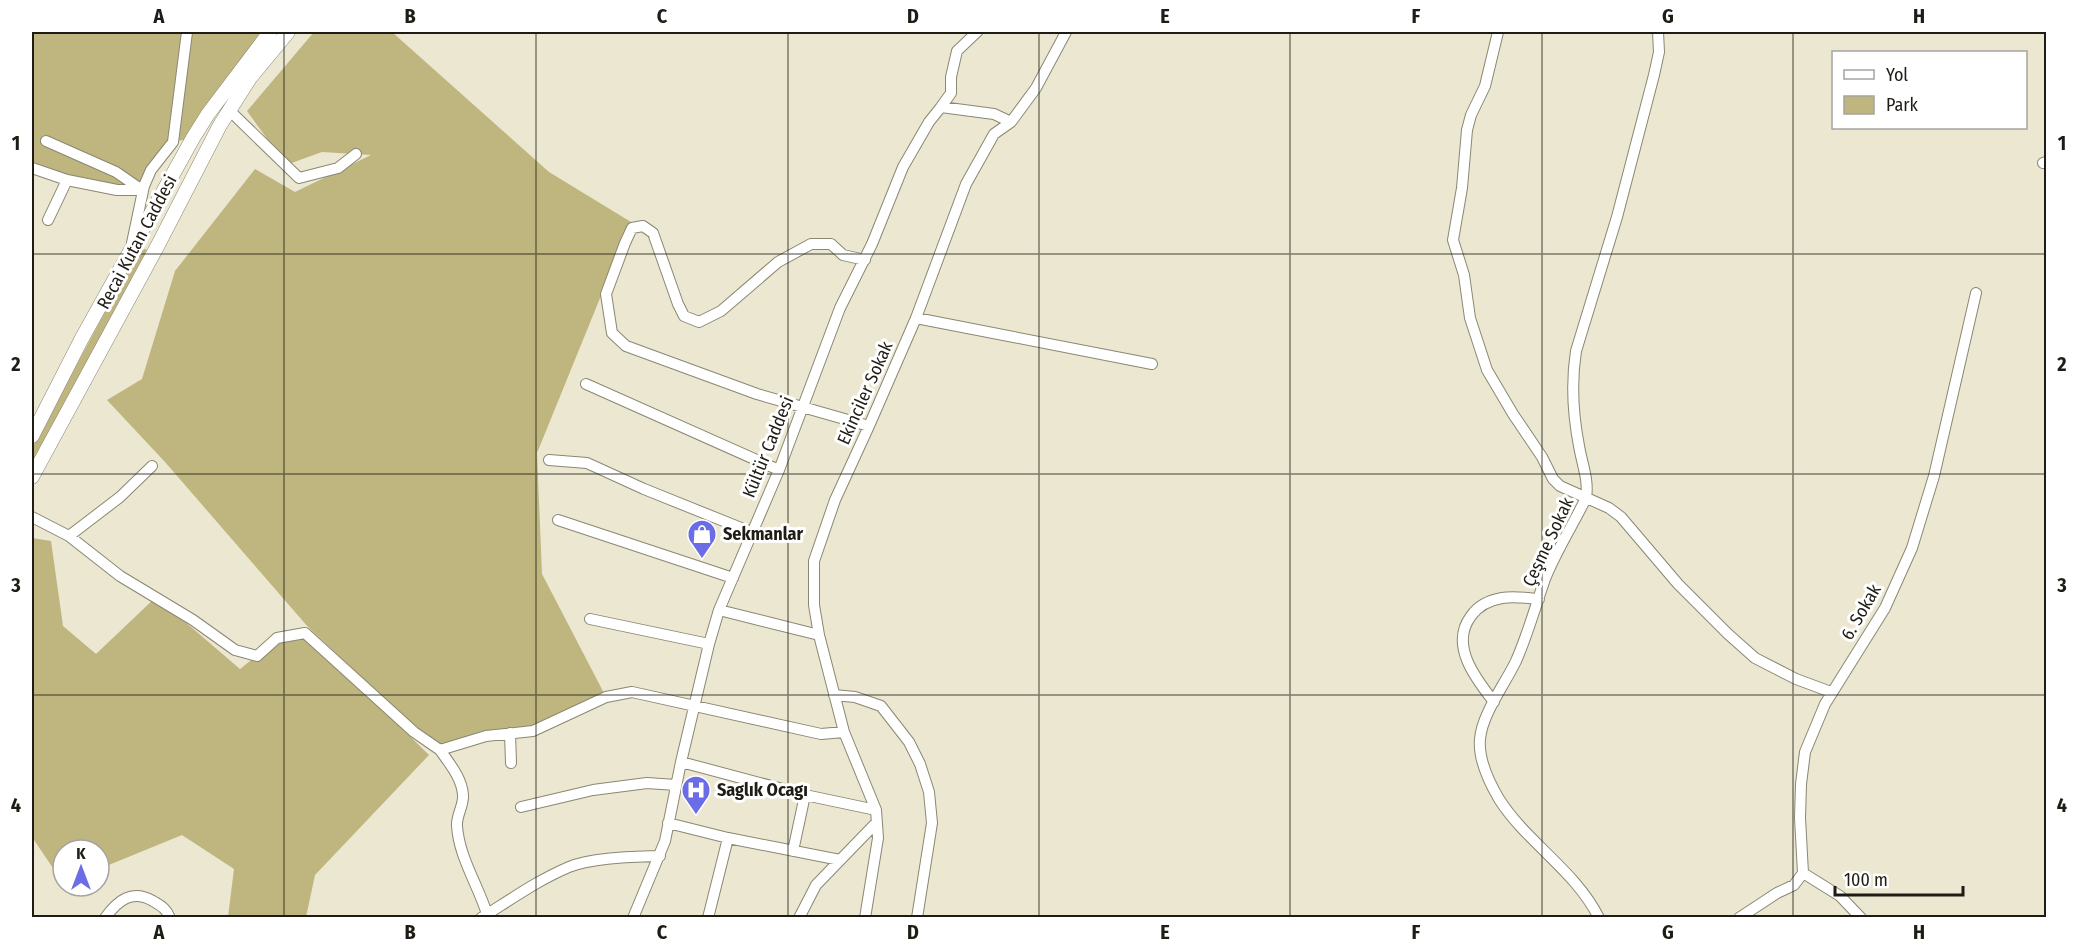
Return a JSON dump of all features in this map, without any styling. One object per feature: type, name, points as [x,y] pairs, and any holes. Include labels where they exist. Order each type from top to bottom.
[{"type":"main road","name":"Recai Kutan Caddesi","points":[[32,436],[131,250],[208,114],[270,32]]},
{"type":"main road","name":"Recai Kutan Caddesi","points":[[32,477],[229,110],[250,78],[288,32]]},
{"type":"street","points":[[131,250],[143,190],[151,170],[173,142],[187,32]]},
{"type":"street","name":"Kültür Caddesi","points":[[633,918],[660,855],[719,610],[778,470],[840,308],[865,260],[903,167],[929,122],[951,93],[951,77],[957,51],[977,32]]},
{"type":"street","name":"Ekinciler Sokak","points":[[877,816],[844,732],[834,696],[819,635],[813,593],[814,561],[835,500],[916,318],[966,184],[994,134],[1011,122],[1036,88],[1066,32]]},
{"type":"street","points":[[1498,32],[1485,87],[1471,115],[1467,130],[1462,188],[1453,240],[1454,250],[1464,275],[1470,318],[1491,378],[1560,486],[1609,508],[1621,517],[1678,584],[1755,658],[1796,679],[1831,692]]},
{"type":"street","name":"Çeşme Sokak","points":[[1599,917],[1576,884],[1523,830],[1498,797],[1479,750],[1480,736],[1518,654],[1545,578],[1586,498],[1588,486],[1577,436],[1573,372],[1576,351],[1617,217],[1654,75],[1659,52],[1658,32]]},
{"type":"street","points":[[941,107],[994,114],[1011,122]]},
{"type":"street","points":[[229,110],[299,178],[338,168],[356,154]]},
{"type":"street","points":[[46,141],[116,172],[143,190]]},
{"type":"street","points":[[32,168],[67,180],[117,190],[143,190]]},
{"type":"street","points":[[48,220],[67,180]]},
{"type":"street","points":[[865,260],[843,255],[831,244],[811,244],[778,262],[721,310],[699,322],[684,316],[653,233],[643,226],[632,228],[606,294],[612,333],[626,346],[757,394],[869,426]]},
{"type":"street","name":"6. Sokak","points":[[1803,873],[1800,818],[1802,767],[1809,739],[1831,692],[1885,608],[1912,548],[1934,477],[1976,293]]},
{"type":"street","points":[[916,318],[1152,364]]},
{"type":"street","points":[[586,384],[778,470]]},
{"type":"street","points":[[549,460],[587,463],[644,489],[751,532]]},
{"type":"street","points":[[69,536],[120,497],[152,466]]},
{"type":"street","points":[[32,517],[69,536],[120,576],[235,650],[257,656],[277,638],[305,633],[414,732],[440,750],[457,775],[463,795],[457,825],[465,860],[481,894],[484,916],[531,886],[571,866],[616,858],[660,855]]},
{"type":"street","points":[[558,520],[733,578]]},
{"type":"street","points":[[1494,702],[1469,666],[1462,643],[1465,625],[1476,610],[1494,600],[1539,599]]},
{"type":"street","points":[[719,610],[819,635]]},
{"type":"street","points":[[590,619],[709,644]]},
{"type":"street","points":[[440,750],[486,736],[533,731],[606,697],[632,692],[821,734],[844,732]]},
{"type":"street","points":[[834,696],[855,697],[881,706],[909,742],[920,764],[929,792],[932,823],[917,918]]},
{"type":"street","points":[[510,733],[511,764]]},
{"type":"street","points":[[681,762],[877,816]]},
{"type":"street","points":[[521,807],[593,790],[647,783],[676,785]]},
{"type":"street","points":[[793,851],[805,795]]},
{"type":"street","points":[[799,918],[816,885],[877,816]]},
{"type":"street","points":[[865,918],[878,838],[877,816]]},
{"type":"street","points":[[668,823],[728,838],[840,860]]},
{"type":"street","points":[[708,918],[728,838]]},
{"type":"street","points":[[1739,918],[1777,893],[1794,885],[1803,873],[1840,896],[1861,918]]},
{"type":"street","points":[[105,918],[125,898],[142,895],[166,909],[170,918]]},
{"type":"green space","points":[[32,32],[271,32],[193,138],[173,142],[143,190],[32,168]]},
{"type":"green space","points":[[314,32],[392,32],[549,172],[631,222],[537,453],[542,574],[606,697],[533,731],[440,750],[308,627],[165,462],[107,400],[142,379],[175,271],[255,169],[295,192],[371,155],[322,152],[286,165],[247,111]]},
{"type":"green space","points":[[140,247],[147,250],[32,465],[32,448]]},
{"type":"green space","points":[[32,538],[51,541],[63,626],[96,654],[156,597],[240,669],[269,646],[305,633],[429,755],[315,875],[306,917],[228,917],[234,869],[182,835],[111,864],[111,838],[51,838],[51,865],[32,837]]},
{"type":"place","name":"Sekmanlar","points":[[702,560]]},
{"type":"place","name":"Saglık Ocagı","points":[[696,816]]}]
